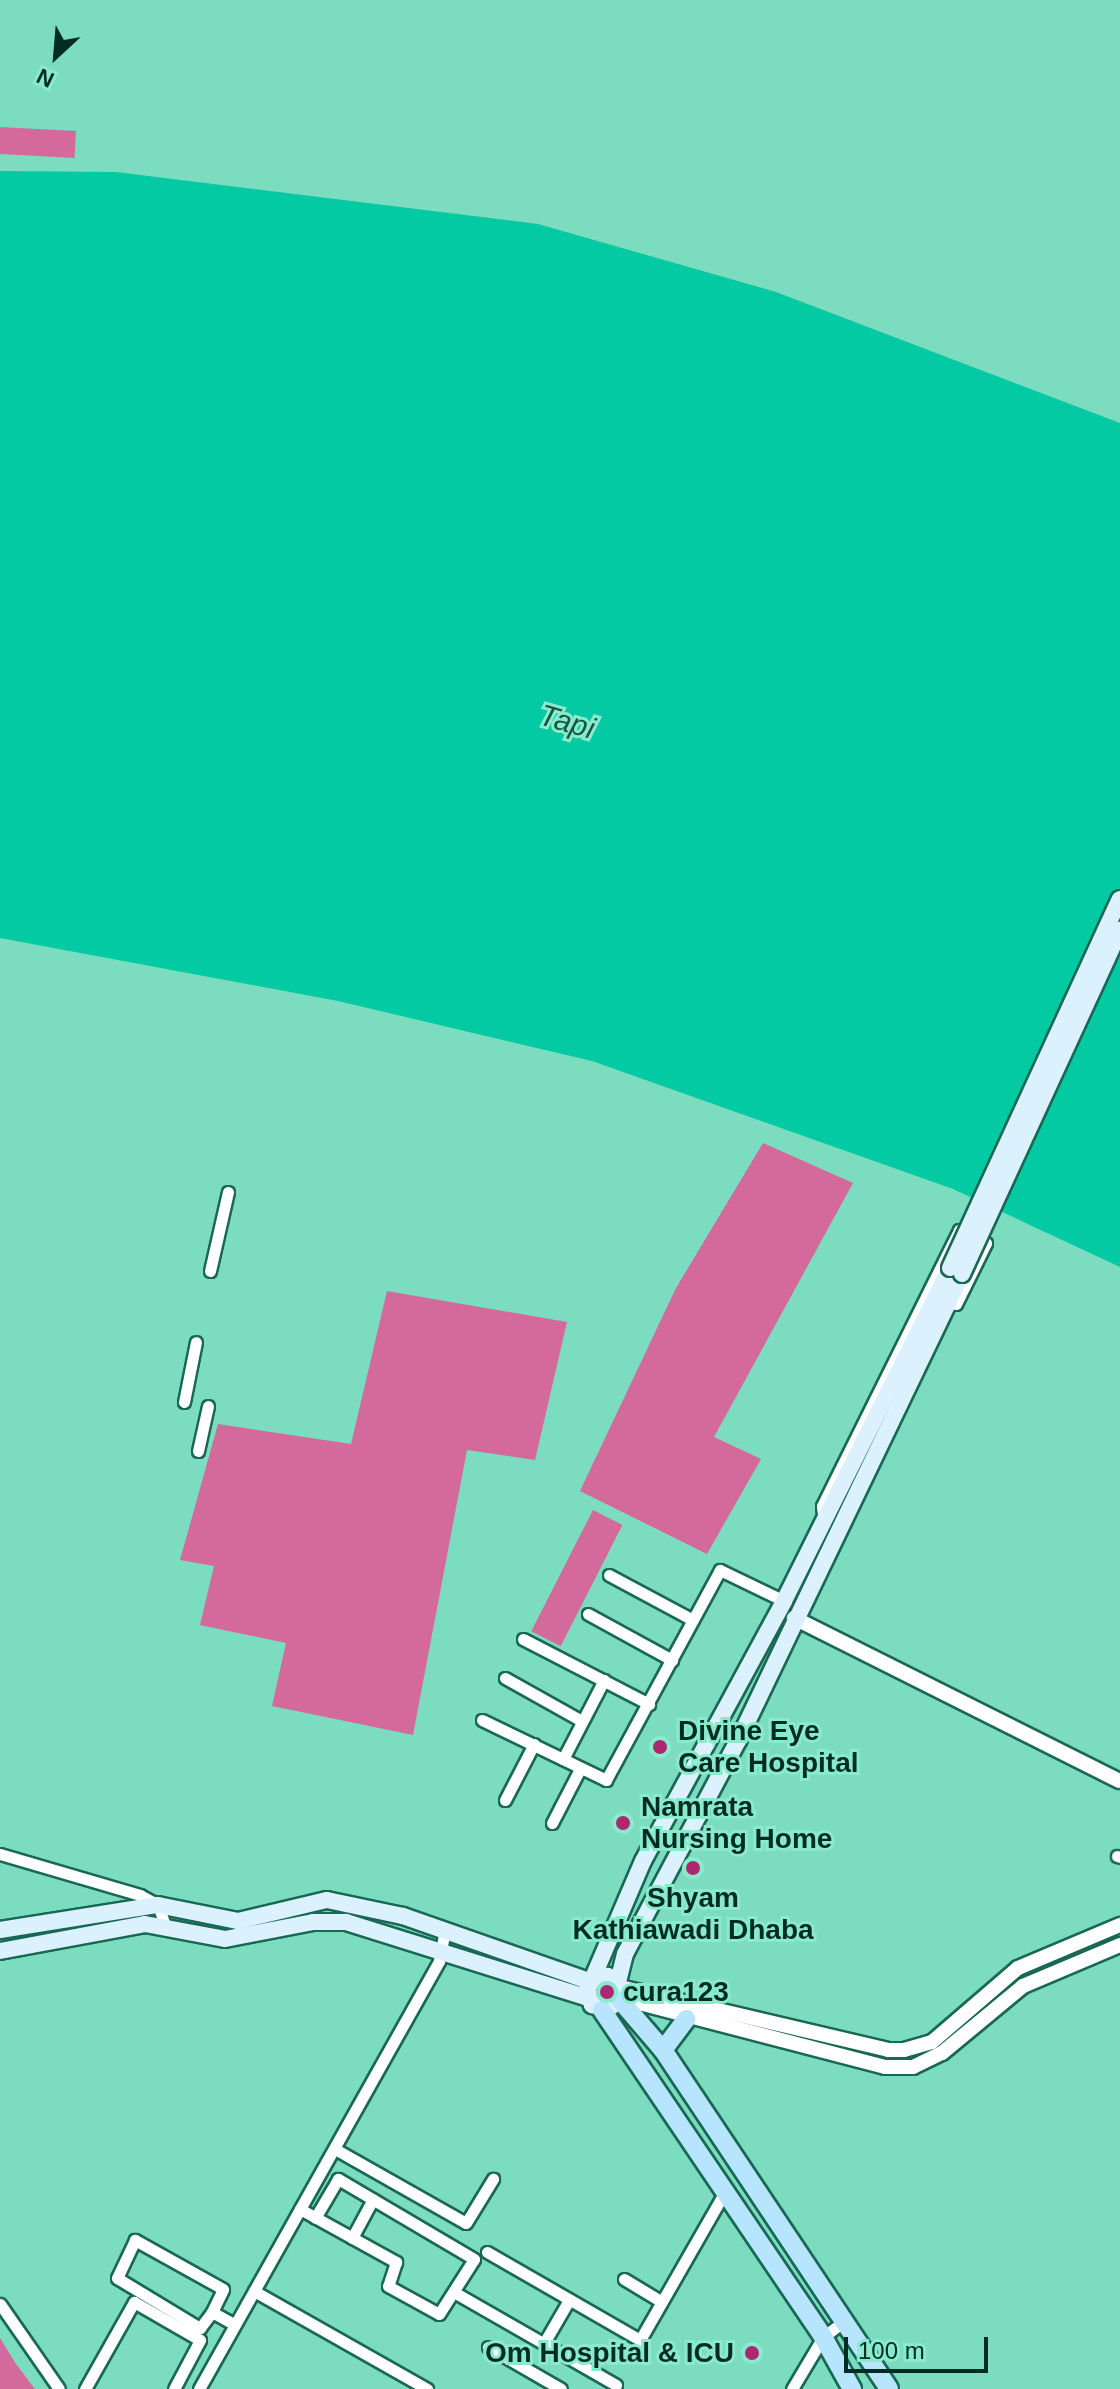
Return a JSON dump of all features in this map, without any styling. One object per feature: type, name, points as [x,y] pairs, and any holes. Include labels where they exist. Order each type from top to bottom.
[{"type":"main road","points":[[956,1271],[1120,899]]},
{"type":"main road","points":[[593,1992],[643,1861],[830,1525],[1120,930]]},
{"type":"main road","points":[[620,1992],[625,1954],[738,1741],[785,1610]]},
{"type":"main road","points":[[0,1930],[158,1905],[238,1921],[327,1900],[359,1904],[445,1931],[593,1992],[823,2337],[852,2389]]},
{"type":"main road","points":[[0,1951],[145,1924],[225,1939],[313,1922],[346,1922],[442,1953],[593,1992],[620,1992]]},
{"type":"main road","points":[[593,1992],[608,1976],[663,2050],[889,2389]]},
{"type":"main road","points":[[663,2050],[686,2019]]},
{"type":"street","points":[[210,1271],[228,1192]]},
{"type":"street","points":[[957,1231],[985,1241],[850,1520],[830,1525],[822,1506],[957,1231]]},
{"type":"street","points":[[184,1402],[196,1342]]},
{"type":"street","points":[[198,1451],[208,1406]]},
{"type":"street","points":[[482,1720],[603,1781],[609,1778],[722,1569],[785,1610],[1120,1781]]},
{"type":"street","points":[[609,1575],[693,1620]]},
{"type":"street","points":[[588,1614],[672,1660]]},
{"type":"street","points":[[523,1639],[649,1704]]},
{"type":"street","points":[[505,1678],[582,1721]]},
{"type":"street","points":[[563,1759],[604,1680]]},
{"type":"street","points":[[505,1800],[534,1744]]},
{"type":"street","points":[[552,1823],[580,1769]]},
{"type":"street","points":[[0,1854],[140,1895],[158,1905],[166,1928]]},
{"type":"street","points":[[620,1992],[888,2050],[918,2048],[939,2036],[1018,1968],[1120,1925]]},
{"type":"street","points":[[199,2389],[442,1953],[445,1931]]},
{"type":"street","points":[[620,1992],[686,2019],[885,2067],[913,2067],[942,2053],[1023,1986],[1120,1945]]},
{"type":"street","points":[[747,2033],[750,2018]]},
{"type":"street","points":[[335,2149],[466,2223],[493,2179]]},
{"type":"street","points":[[300,2209],[315,2218],[396,2262],[388,2286],[443,2314],[474,2257],[337,2179],[315,2218]]},
{"type":"street","points":[[487,2252],[640,2340],[726,2190]]},
{"type":"street","points":[[352,2238],[373,2199]]},
{"type":"street","points":[[135,2240],[223,2289],[212,2312],[200,2328],[117,2278],[135,2240]]},
{"type":"street","points":[[624,2279],[662,2302]]},
{"type":"street","points":[[254,2291],[427,2389]]},
{"type":"street","points":[[459,2295],[616,2385]]},
{"type":"street","points":[[544,2343],[569,2300]]},
{"type":"street","points":[[85,2389],[134,2302],[200,2340],[174,2389]]},
{"type":"street","points":[[0,2304],[59,2389]]},
{"type":"street","points":[[212,2312],[235,2325]]},
{"type":"street","points":[[792,2389],[823,2337],[844,2321]]},
{"type":"street","points":[[488,2347],[561,2389]]},
{"type":"shaded area","points":[[0,127],[76,131],[74,158],[0,154]]},
{"type":"shaded area","points":[[763,1143],[853,1183],[714,1437],[761,1459],[707,1554],[580,1491],[676,1288]]},
{"type":"shaded area","points":[[387,1291],[567,1322],[535,1460],[467,1450],[413,1735],[272,1706],[286,1643],[200,1625],[214,1566],[180,1560],[218,1424],[351,1444]]},
{"type":"shaded area","points":[[593,1510],[622,1525],[561,1646],[531,1631]]},
{"type":"shaded area","points":[[0,2338],[16,2364],[35,2389],[0,2389]]},
{"type":"water","name":"Tapi","points":[[0,171],[116,172],[538,224],[776,292],[1120,423],[1120,1267],[953,1189],[592,1061],[338,1001],[0,938]]},
{"type":"place","name":"Divine Eye Care Hospital","points":[[660,1747]]},
{"type":"place","name":"Namrata Nursing Home","points":[[623,1823]]},
{"type":"place","name":"Shyam Kathiawadi Dhaba","points":[[693,1868]]},
{"type":"place","name":"cura123","points":[[607,1992]]},
{"type":"place","name":"Om Hospital & ICU","points":[[752,2353]]}]
